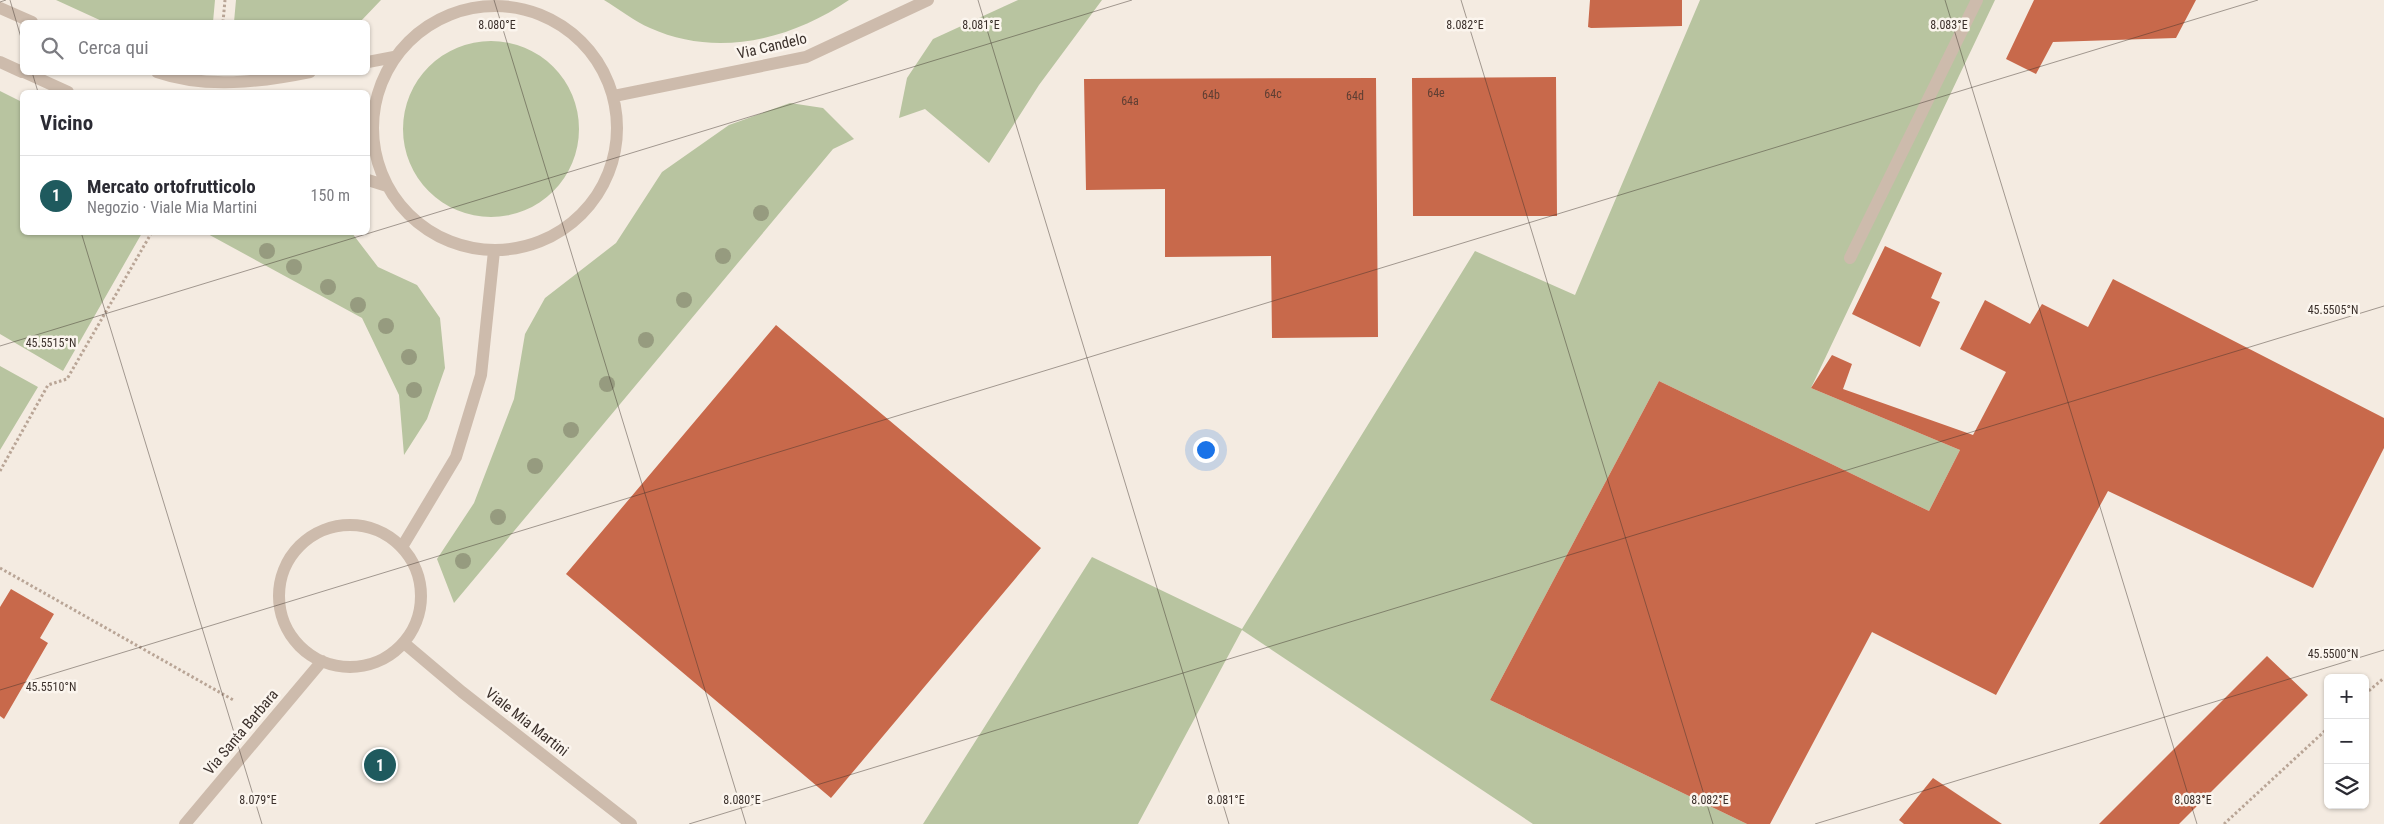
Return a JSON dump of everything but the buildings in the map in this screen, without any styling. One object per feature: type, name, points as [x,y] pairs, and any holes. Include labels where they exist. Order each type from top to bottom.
[{"type":"street","name":"Via Candelo","points":[[614,96],[806,58],[928,0]]},
{"type":"street","points":[[1850,258],[1977,0]]},
{"type":"street","points":[[497,5],[536,12],[571,31],[598,60],[614,96],[618,134],[611,170],[592,204],[565,229],[531,246],[494,251],[461,246],[432,233],[406,213],[387,186],[374,154],[372,121],[379,87],[394,57],[422,29],[458,10],[497,5]]},
{"type":"street","points":[[0,8],[27,20]]},
{"type":"street","points":[[370,62],[394,57]]},
{"type":"street","points":[[0,62],[20,71]]},
{"type":"street","points":[[30,75],[64,90]]},
{"type":"street","points":[[173,75],[217,83],[283,78],[296,75]]},
{"type":"street","points":[[370,181],[387,186]]},
{"type":"street","points":[[402,547],[456,457],[481,375],[494,251]]},
{"type":"street","points":[[355,525],[380,531],[402,547],[414,564],[421,584],[421,598],[415,625],[404,643],[386,658],[366,665],[343,667],[322,661],[302,648],[288,630],[280,608],[280,584],[288,562],[304,541],[328,528],[355,525]]},
{"type":"street","name":"Viale Mia Martini","points":[[404,643],[462,692],[631,824]]},
{"type":"street","name":"Via Santa Barbara","points":[[185,824],[322,661]]},
{"type":"path","points":[[223,20],[225,0]]},
{"type":"path","points":[[0,471],[48,385],[67,379],[150,235]]},
{"type":"path","points":[[0,568],[235,701]]},
{"type":"path","points":[[2369,691],[2384,678]]},
{"type":"path","points":[[2224,824],[2324,732]]},
{"type":"green space","points":[[56,0],[215,0],[213,20],[100,20]]},
{"type":"green space","points":[[236,0],[381,0],[362,20],[234,20]]},
{"type":"green space","points":[[604,0],[849,0],[827,14],[778,34],[727,43],[701,42],[675,37],[644,25]]},
{"type":"green space","points":[[1018,0],[1102,0],[1039,85],[989,163],[925,109],[899,118],[907,78],[933,39]]},
{"type":"green space","points":[[1700,0],[1995,0],[1811,388],[1960,450],[1929,511],[1659,381],[1490,700],[1747,824],[1533,824],[1242,630],[1138,824],[923,824],[1092,557],[1242,629],[1475,251],[1575,295]]},
{"type":"green space","points":[[491,41],[525,48],[547,61],[559,73],[572,95],[579,129],[572,163],[559,185],[547,197],[525,210],[491,217],[457,210],[435,197],[423,185],[410,163],[403,129],[410,95],[423,73],[435,61],[457,48]]},
{"type":"green space","points":[[0,91],[20,101],[20,235],[141,235],[63,371],[0,334]]},
{"type":"green space","points":[[790,103],[823,108],[854,139],[833,149],[454,603],[437,559],[474,503],[514,399],[525,334],[545,298],[616,243],[662,172],[729,125]]},
{"type":"green space","points":[[210,235],[354,235],[378,267],[417,285],[440,318],[445,368],[427,419],[404,455],[399,395],[362,318]]},
{"type":"green space","points":[[0,366],[38,387],[0,450]]},
{"type":"place","name":"Mercato ortofrutticolo","points":[[380,765]]}]
